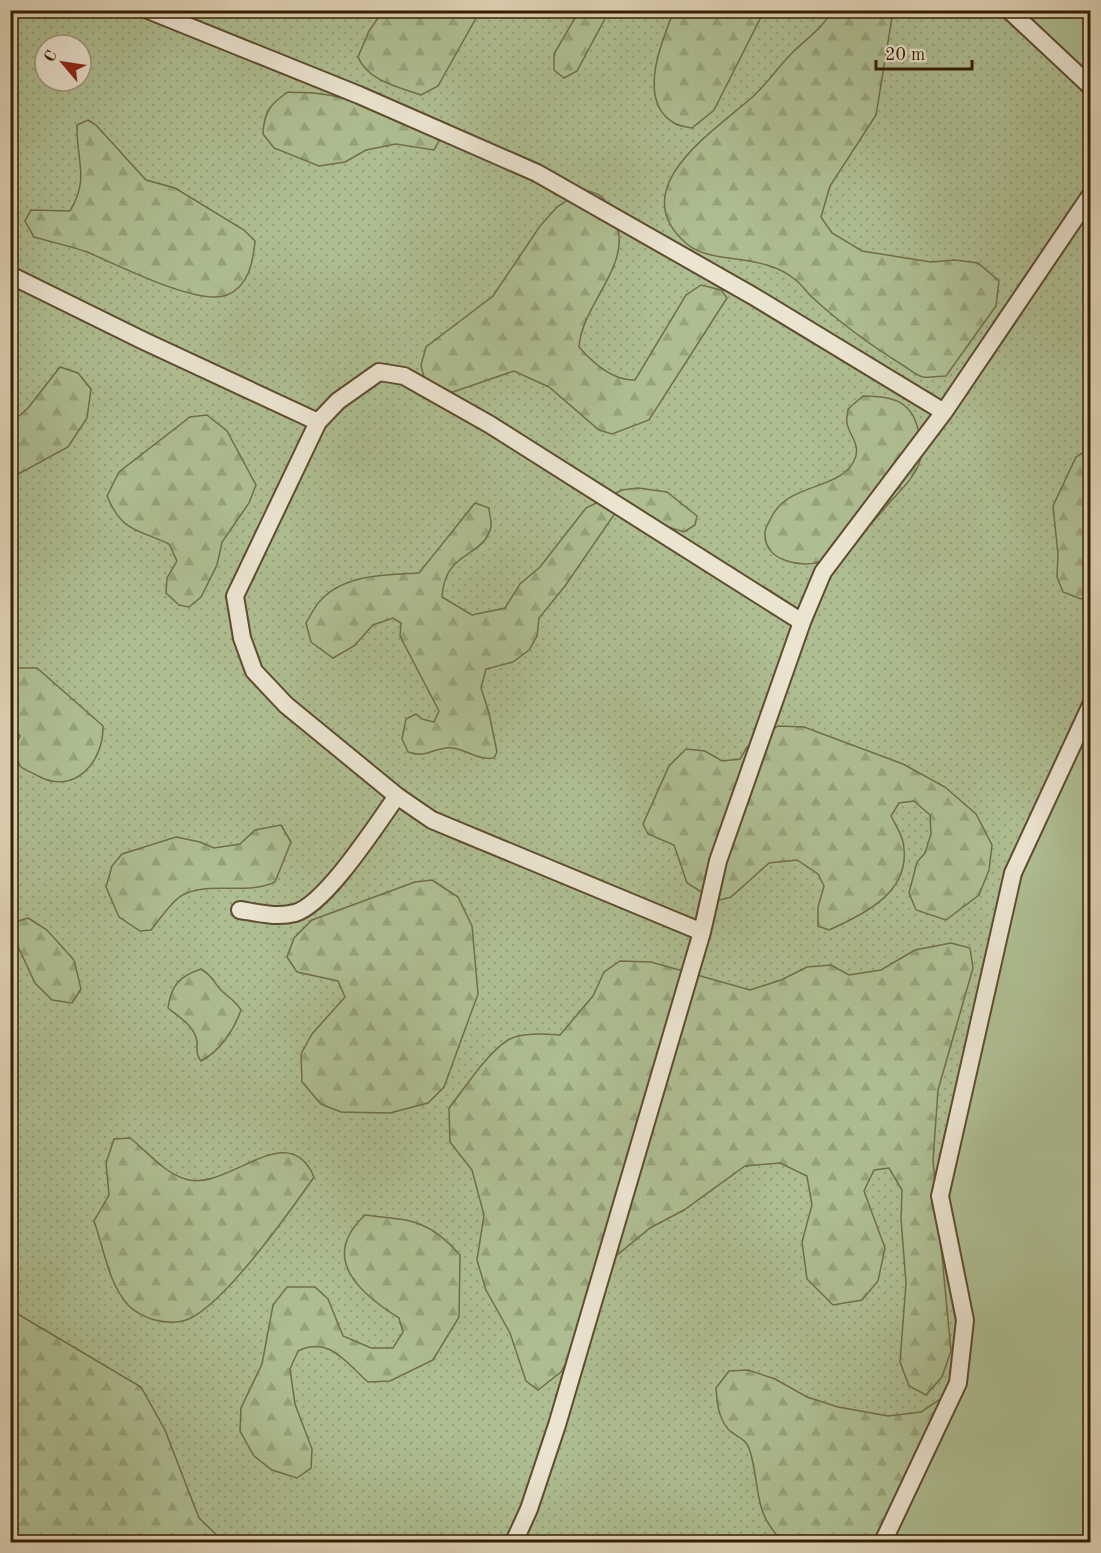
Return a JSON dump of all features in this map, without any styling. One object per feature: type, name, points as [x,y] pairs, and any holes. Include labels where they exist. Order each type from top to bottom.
[{"type":"lane","points":[[148,10],[348,91],[537,173],[753,296],[944,412]]},
{"type":"lane","points":[[1009,10],[1090,86]]},
{"type":"lane","points":[[514,1542],[530,1509],[557,1425],[702,932],[718,861],[802,622],[823,572],[944,412],[1090,196]]},
{"type":"lane","points":[[10,275],[144,341],[318,422]]},
{"type":"lane","points":[[702,932],[432,820],[397,796],[286,705],[254,671],[242,639],[235,596],[318,422],[338,401],[379,372],[404,376],[489,424],[802,622]]},
{"type":"lane","points":[[884,1542],[958,1383],[965,1320],[940,1196],[1013,873],[1090,706]]},
{"type":"lane","points":[[240,910],[273,916],[305,909],[325,891],[397,796]]},
{"type":"green space","points":[[11,11],[1011,11],[1090,85],[1090,707],[965,1320],[958,1383],[883,1542],[11,1542]]},
{"type":"green space","points":[[383,11],[480,11],[438,86],[421,95],[376,77],[369,72],[358,57],[369,31]]},
{"type":"green space","points":[[579,11],[609,11],[577,71],[564,78],[554,70],[554,54]]},
{"type":"green space","points":[[674,11],[764,11],[714,110],[692,128],[674,123],[663,113],[656,100],[655,70]]},
{"type":"green space","points":[[832,11],[893,11],[876,115],[830,186],[821,217],[832,233],[862,251],[931,262],[955,260],[978,263],[999,281],[996,306],[946,376],[923,377],[913,372],[845,325],[784,272],[754,262],[698,251],[687,244],[670,224],[664,203],[668,183],[680,164],[714,129],[755,95],[792,53],[819,28]]},
{"type":"green space","points":[[1011,11],[1090,11],[1090,85]]},
{"type":"green space","points":[[288,92],[334,96],[365,105],[415,126],[439,141],[434,150],[396,144],[366,150],[345,162],[319,166],[274,148],[263,134],[269,109]]},
{"type":"green space","points":[[88,120],[96,125],[146,180],[175,188],[244,230],[255,241],[251,265],[240,286],[227,295],[214,297],[197,295],[157,282],[87,252],[34,237],[25,221],[31,210],[70,211],[76,199],[81,179],[77,125]]},
{"type":"green space","points":[[583,190],[598,194],[605,200],[619,236],[619,250],[615,263],[581,333],[579,347],[597,365],[619,378],[635,380],[686,295],[701,285],[721,290],[727,298],[649,420],[612,434],[599,430],[549,387],[514,371],[453,392],[436,388],[424,377],[421,365],[426,347],[493,296],[540,226],[557,207]]},
{"type":"green space","points":[[60,367],[78,373],[91,389],[87,418],[68,447],[11,478],[11,423],[28,408]]},
{"type":"green space","points":[[863,396],[885,397],[901,403],[913,415],[921,452],[916,471],[846,549],[819,562],[804,564],[782,559],[771,551],[765,540],[768,524],[779,506],[789,498],[837,478],[847,471],[854,461],[857,450],[848,428],[848,409]]},
{"type":"green space","points":[[207,415],[227,431],[256,485],[249,503],[222,542],[217,565],[201,597],[189,607],[179,605],[166,593],[167,578],[177,561],[169,544],[139,532],[125,523],[107,496],[119,472],[190,417]]},
{"type":"green space","points":[[1090,448],[1090,595],[1081,599],[1063,592],[1057,577],[1058,554],[1053,506],[1076,457]]},
{"type":"green space","points":[[638,488],[667,492],[697,516],[695,525],[684,532],[620,506],[565,586],[539,618],[537,636],[529,650],[513,662],[486,669],[481,688],[497,752],[494,758],[481,757],[452,748],[424,754],[408,752],[402,739],[406,719],[416,714],[422,719],[434,722],[439,711],[400,636],[401,623],[393,618],[373,625],[354,646],[333,658],[311,642],[306,623],[322,599],[332,591],[355,580],[419,573],[475,503],[489,508],[491,527],[487,537],[480,545],[450,570],[442,597],[472,615],[505,608],[520,584],[540,567],[586,508],[622,490]]},
{"type":"green space","points":[[17,668],[37,668],[103,726],[102,739],[93,762],[85,772],[75,778],[64,782],[51,781],[20,765],[13,750],[20,736],[11,724],[11,672]]},
{"type":"green space","points":[[1090,707],[1090,1542],[883,1542],[958,1383],[965,1320],[940,1196],[1013,873]]},
{"type":"green space","points":[[778,726],[804,727],[903,764],[945,787],[976,814],[992,845],[989,870],[979,895],[946,920],[916,910],[909,893],[917,862],[925,853],[931,834],[930,815],[914,801],[899,803],[891,816],[903,842],[904,859],[901,874],[893,887],[871,908],[829,930],[818,926],[818,907],[824,886],[818,874],[797,860],[769,863],[731,897],[716,901],[687,883],[674,845],[648,834],[643,824],[669,766],[686,749],[705,751],[722,761],[740,759],[747,747]]},
{"type":"green space","points":[[281,825],[291,842],[275,882],[253,888],[209,888],[187,893],[172,904],[151,930],[140,931],[119,917],[106,887],[112,866],[122,854],[176,837],[200,842],[214,848],[240,844],[255,830]]},
{"type":"green space","points":[[432,880],[458,897],[472,926],[478,994],[444,1087],[428,1103],[390,1113],[341,1112],[321,1104],[302,1082],[301,1054],[312,1034],[345,997],[338,981],[297,972],[287,957],[294,938],[312,920],[415,882]]},
{"type":"green space","points":[[28,918],[47,930],[74,960],[81,989],[72,1003],[52,1000],[35,983],[14,938],[13,929],[18,921]]},
{"type":"green space","points":[[951,943],[970,948],[973,968],[938,1090],[933,1161],[951,1351],[942,1377],[926,1395],[909,1386],[900,1362],[906,1283],[901,1219],[902,1190],[889,1168],[874,1170],[864,1191],[885,1248],[878,1281],[862,1300],[833,1305],[807,1279],[802,1242],[812,1205],[807,1176],[780,1163],[745,1166],[684,1210],[650,1228],[616,1256],[582,1334],[561,1372],[538,1390],[526,1381],[510,1333],[486,1290],[477,1260],[484,1215],[472,1170],[450,1142],[449,1108],[492,1053],[514,1037],[533,1034],[560,1035],[593,996],[604,972],[620,961],[651,962],[750,990],[781,980],[807,967],[831,965],[849,975],[881,970],[915,950]]},
{"type":"green space","points":[[201,969],[241,1010],[225,1039],[214,1052],[201,1061],[194,1032],[168,1008],[171,993],[178,982]]},
{"type":"green space","points":[[130,1138],[162,1166],[185,1179],[202,1180],[219,1176],[273,1154],[289,1153],[303,1160],[314,1177],[272,1235],[235,1280],[198,1314],[183,1321],[154,1320],[128,1305],[111,1276],[94,1221],[109,1195],[106,1163],[114,1139]]},
{"type":"green space","points":[[365,1215],[418,1223],[449,1243],[460,1255],[459,1317],[433,1360],[390,1381],[368,1382],[344,1359],[328,1349],[309,1347],[298,1351],[290,1369],[295,1404],[312,1449],[311,1468],[297,1478],[272,1470],[254,1456],[240,1431],[241,1408],[262,1364],[273,1305],[287,1287],[315,1287],[328,1299],[343,1336],[371,1348],[393,1348],[403,1332],[399,1318],[359,1286],[345,1260],[345,1246],[352,1231]]},
{"type":"green space","points":[[11,1310],[141,1387],[165,1430],[199,1518],[224,1542],[11,1542]]},
{"type":"green space","points":[[748,1370],[775,1379],[807,1397],[838,1407],[888,1416],[921,1412],[942,1398],[959,1408],[909,1542],[783,1542],[766,1520],[748,1447],[744,1440],[728,1429],[719,1409],[716,1388],[729,1371]]}]
